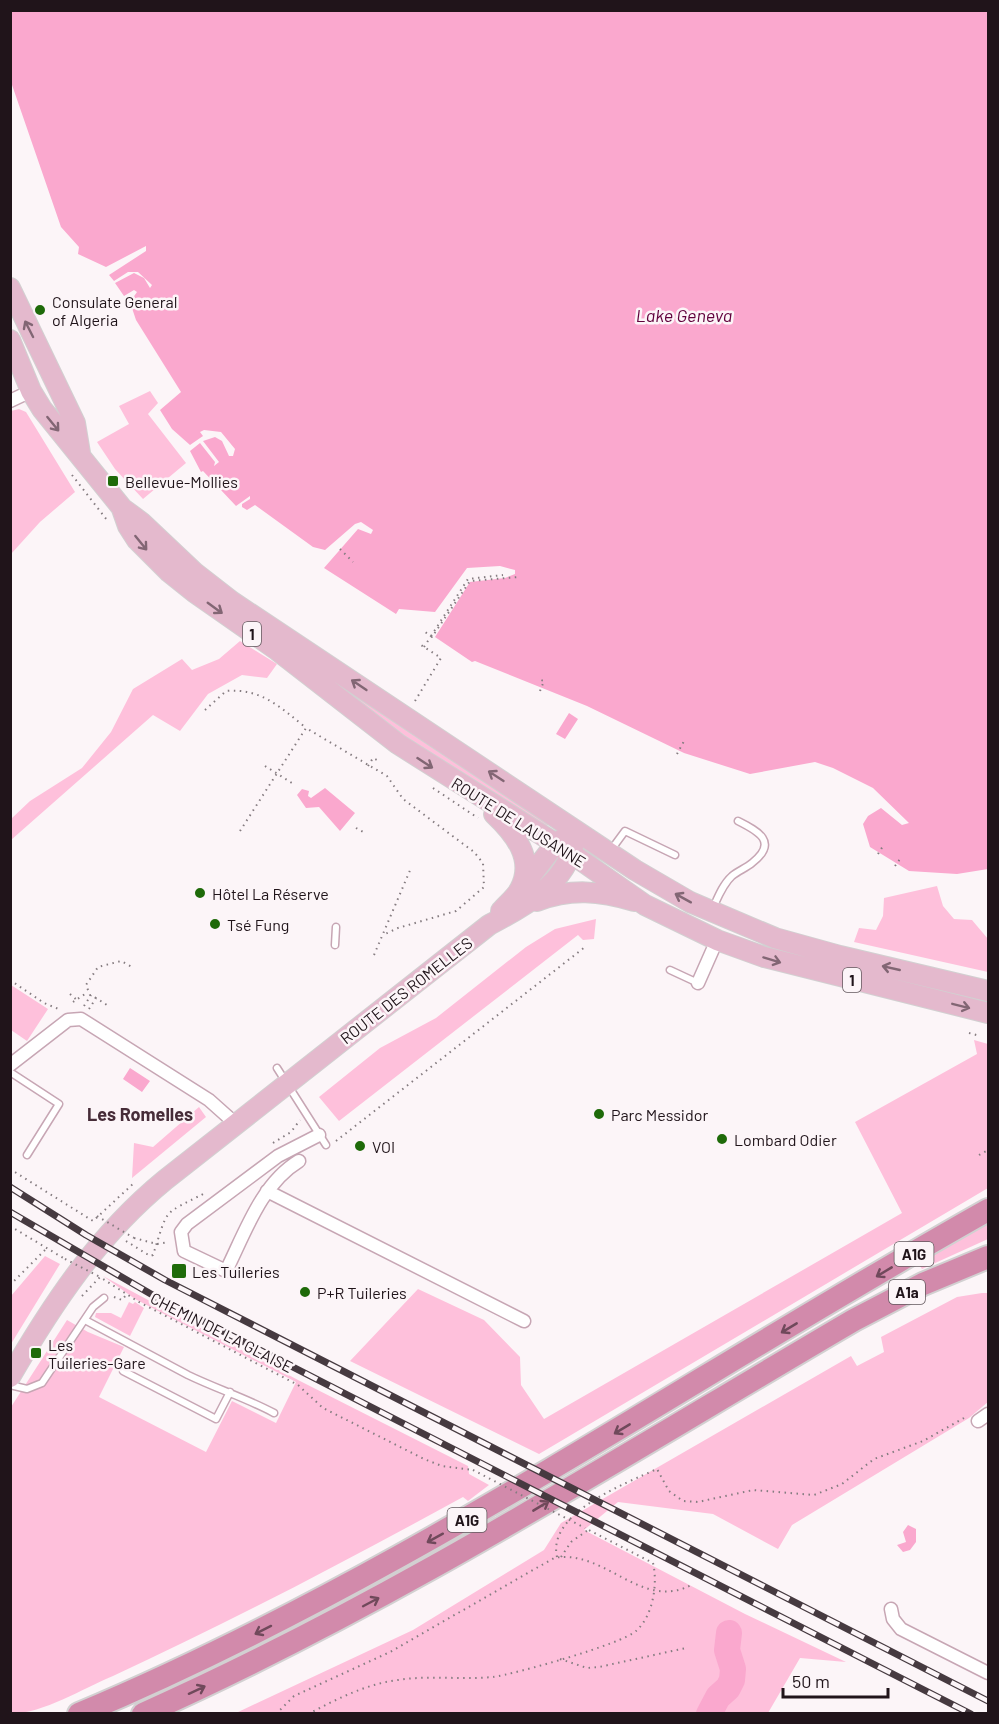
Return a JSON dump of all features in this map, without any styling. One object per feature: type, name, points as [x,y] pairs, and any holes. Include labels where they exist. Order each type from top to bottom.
[{"type":"highway","name":"A1G","points":[[79,1713],[253,1635],[385,1566],[517,1491],[988,1210]]},
{"type":"highway","name":"A1a","points":[[854,1320],[923,1284],[988,1257]]},
{"type":"highway","name":"A1G","points":[[143,1713],[264,1658],[408,1582],[854,1320]]},
{"type":"main road","name":"ROUTE DE LAUSANNE","points":[[10,288],[75,423],[80,453]]},
{"type":"main road","name":"ROUTE DE LAUSANNE","points":[[10,340],[31,391],[49,421],[80,453],[122,508],[141,522],[195,573],[231,601],[655,882],[719,915],[798,945],[988,991]]},
{"type":"main road","points":[[31,391],[33,384],[41,376],[54,381]]},
{"type":"main road","name":"ROUTE DE LAUSANNE","points":[[122,508],[128,526],[137,540],[169,572],[277,650],[398,744],[470,792],[556,843],[645,905],[717,940],[781,963],[988,1013]]},
{"type":"main road","points":[[470,792],[517,839],[524,860],[521,898]]},
{"type":"main road","points":[[521,898],[556,843],[576,830]]},
{"type":"main road","points":[[521,898],[556,880],[572,854],[576,830]]},
{"type":"main road","points":[[521,898],[579,891],[602,893],[645,905]]},
{"type":"main road","name":"ROUTE DES ROMELLES","points":[[10,1377],[57,1300],[109,1231],[147,1194],[288,1085],[521,898]]},
{"type":"main road","points":[[717,940],[719,915]]},
{"type":"street","points":[[10,400],[31,391]]},
{"type":"street","points":[[698,983],[717,940]]},
{"type":"street","points":[[10,1065],[68,1020],[81,1014],[209,1100],[237,1125]]},
{"type":"street","points":[[299,1161],[287,1168],[267,1191],[226,1270],[192,1257],[184,1251],[181,1240],[182,1232],[188,1224],[255,1172],[278,1156],[326,1141]]},
{"type":"street","points":[[267,1191],[524,1321]]},
{"type":"street","points":[[891,1609],[893,1619],[901,1629],[988,1673]]},
{"type":"lane","points":[[719,915],[730,877],[752,864],[763,846],[762,835],[738,821]]},
{"type":"lane","points":[[610,853],[625,831],[675,855]]},
{"type":"lane","points":[[335,945],[336,927]]},
{"type":"lane","points":[[670,970],[698,983]]},
{"type":"lane","points":[[277,1068],[326,1141]]},
{"type":"lane","points":[[10,1072],[59,1104],[27,1155]]},
{"type":"lane","points":[[10,1385],[27,1389],[42,1383],[94,1305],[104,1298]]},
{"type":"lane","points":[[85,1320],[188,1374],[274,1413]]},
{"type":"lane","points":[[123,1371],[216,1419],[230,1392]]},
{"type":"path","points":[[340,549],[353,562]]},
{"type":"path","points":[[415,701],[441,658],[422,646],[468,579],[503,575]]},
{"type":"path","points":[[431,636],[470,581],[519,577]]},
{"type":"path","points":[[425,632],[431,636]]},
{"type":"path","points":[[540,691],[544,681]]},
{"type":"path","points":[[205,710],[226,691],[248,691],[272,700],[306,728],[387,776],[403,799],[474,852],[483,863],[484,887],[469,903],[456,911],[398,928],[383,935]]},
{"type":"path","points":[[240,831],[306,728]]},
{"type":"path","points":[[677,754],[684,741]]},
{"type":"path","points":[[368,766],[373,758],[377,760],[378,758]]},
{"type":"path","points":[[265,766],[292,783]]},
{"type":"path","points":[[356,828],[365,833]]},
{"type":"path","points":[[878,854],[883,846]]},
{"type":"path","points":[[895,866],[900,859]]},
{"type":"path","points":[[374,955],[411,868]]},
{"type":"path","points":[[326,1141],[585,947]]},
{"type":"path","points":[[81,1014],[90,994],[87,985],[98,967],[121,961],[134,968]]},
{"type":"path","points":[[10,980],[51,1007],[66,1011]]},
{"type":"path","points":[[70,994],[75,1001],[90,994]]},
{"type":"path","points":[[90,994],[110,1007]]},
{"type":"path","points":[[81,1014],[96,998]]},
{"type":"path","points":[[969,1033],[980,1036]]},
{"type":"path","points":[[979,1155],[988,1150]]},
{"type":"path","points":[[10,1169],[92,1222],[97,1216],[134,1238],[157,1244],[181,1240]]},
{"type":"path","name":"CHEMIN DE LA GLAISE","points":[[10,1226],[139,1302],[298,1385],[316,1403],[332,1414],[436,1465],[473,1470],[653,1563],[653,1592]]},
{"type":"path","points":[[126,1241],[150,1256],[153,1255],[157,1244]]},
{"type":"path","points":[[10,1285],[46,1249]]},
{"type":"path","points":[[85,1295],[100,1277]]},
{"type":"path","points":[[559,1557],[556,1542],[566,1521],[608,1492],[657,1469],[669,1491],[683,1501],[698,1502],[753,1490],[814,1495],[842,1484],[874,1459],[922,1441],[969,1416],[983,1417]]},
{"type":"path","points":[[276,1713],[294,1696],[390,1652],[559,1557],[571,1542],[587,1529]]},
{"type":"path","points":[[559,1557],[586,1560],[653,1592],[693,1584]]},
{"type":"path","points":[[308,1713],[355,1692],[385,1682],[411,1678],[496,1677],[612,1643],[637,1631],[650,1608],[653,1592]]},
{"type":"path","points":[[560,1659],[587,1668],[599,1667],[686,1648]]},
{"type":"shaded area","points":[[150,391],[158,403],[148,414],[186,463],[143,499],[115,469],[97,442],[129,424],[119,406]]},
{"type":"shaded area","points":[[19,409],[26,412],[75,492],[40,522],[11,554],[11,411]]},
{"type":"shaded area","points":[[257,626],[364,702],[549,823],[546,828],[399,733]]},
{"type":"shaded area","points":[[240,641],[277,664],[267,678],[242,675],[208,694],[180,731],[153,715],[11,840],[11,819],[30,801],[82,768],[111,732],[133,689],[182,659],[192,670],[219,659]]},
{"type":"shaded area","points":[[937,886],[943,906],[954,919],[972,920],[988,939],[988,972],[854,942],[859,928],[876,930],[883,916],[884,898]]},
{"type":"shaded area","points":[[596,919],[594,939],[583,940],[578,935],[339,1121],[319,1097],[380,1048],[436,1018],[526,947],[555,929]]},
{"type":"shaded area","points":[[11,985],[48,1009],[27,1041],[11,1030]]},
{"type":"shaded area","points":[[974,1040],[988,1044],[988,1188],[539,1454],[350,1361],[418,1289],[484,1320],[520,1357],[521,1385],[544,1419],[902,1213],[855,1122],[977,1054]]},
{"type":"shaded area","points":[[199,1107],[206,1117],[132,1178],[134,1143],[153,1147]]},
{"type":"shaded area","points":[[988,1222],[988,1239],[922,1269],[918,1263]]},
{"type":"shaded area","points":[[45,1256],[60,1264],[11,1344],[11,1296]]},
{"type":"shaded area","points":[[103,1276],[298,1380],[468,1466],[469,1474],[489,1485],[468,1501],[463,1497],[290,1590],[202,1634],[50,1705],[24,1713],[11,1714],[11,1407],[67,1320],[88,1332],[124,1347],[99,1397],[206,1452],[232,1401],[276,1423],[296,1382],[135,1299]]},
{"type":"shaded area","points":[[988,1293],[988,1402],[969,1418],[792,1525],[778,1549],[713,1514],[618,1502],[584,1530],[745,1614],[846,1662],[800,1658],[768,1713],[236,1713],[413,1630],[544,1550],[561,1523],[851,1356],[857,1366],[884,1352],[881,1337],[957,1297]]},
{"type":"shaded area","points":[[129,1302],[133,1304],[135,1302],[144,1308],[130,1336],[95,1317],[96,1313],[111,1313],[121,1318]]},
{"type":"water","name":"Lake Geneva","points":[[10,11],[988,11],[988,869],[957,874],[909,871],[870,847],[863,824],[868,816],[881,808],[902,825],[909,823],[873,788],[833,768],[815,762],[750,774],[684,753],[587,706],[475,661],[472,662],[435,637],[470,582],[505,578],[515,574],[515,570],[500,566],[467,568],[435,612],[399,609],[396,614],[324,568],[358,529],[371,534],[373,530],[361,522],[355,524],[325,550],[313,547],[255,505],[247,510],[242,507],[250,496],[236,506],[203,471],[201,472],[190,451],[200,443],[215,462],[214,466],[219,462],[203,441],[215,437],[222,441],[229,456],[233,456],[235,449],[221,432],[204,430],[200,432],[203,436],[190,445],[172,429],[160,410],[181,392],[136,320],[130,302],[137,292],[134,290],[124,296],[115,283],[134,273],[144,278],[150,288],[152,285],[138,272],[128,272],[114,281],[109,275],[146,251],[146,246],[106,267],[78,254],[79,247],[61,227],[11,82]]},
{"type":"water","points":[[569,713],[578,719],[565,739],[556,734]]},
{"type":"water","points":[[325,788],[355,813],[340,831],[319,807],[306,808],[297,795],[302,789],[309,791],[308,796],[311,798]]},
{"type":"water","points":[[130,1068],[150,1081],[142,1092],[123,1079]]},
{"type":"water","points":[[908,1525],[916,1529],[916,1542],[910,1550],[903,1552],[897,1545],[906,1542],[903,1532]]},
{"type":"waterway","points":[[709,1714],[718,1697],[728,1688],[732,1680],[733,1669],[727,1650],[729,1633]]},
{"type":"railway","points":[[10,1187],[86,1235],[165,1280],[988,1701]]},
{"type":"railway","points":[[10,1212],[156,1297],[971,1714]]},
{"type":"place","name":"Consulate General of Algeria","points":[[40,310]]},
{"type":"place","name":"Bellevue-Mollies","points":[[113,481]]},
{"type":"place","name":"Hôtel La Réserve","points":[[200,893]]},
{"type":"place","name":"Tsé Fung","points":[[215,924]]},
{"type":"place","name":"Parc Messidor","points":[[599,1114]]},
{"type":"place","name":"Lombard Odier","points":[[722,1139]]},
{"type":"place","name":"VOI","points":[[360,1146]]},
{"type":"place","name":"Les Tuileries","points":[[179,1271]]},
{"type":"place","name":"P+R Tuileries","points":[[305,1292]]},
{"type":"place","name":"Les Tuileries-Gare","points":[[36,1353]]},
{"type":"district","name":"Les Romelles","points":[[140,1114]]}]
